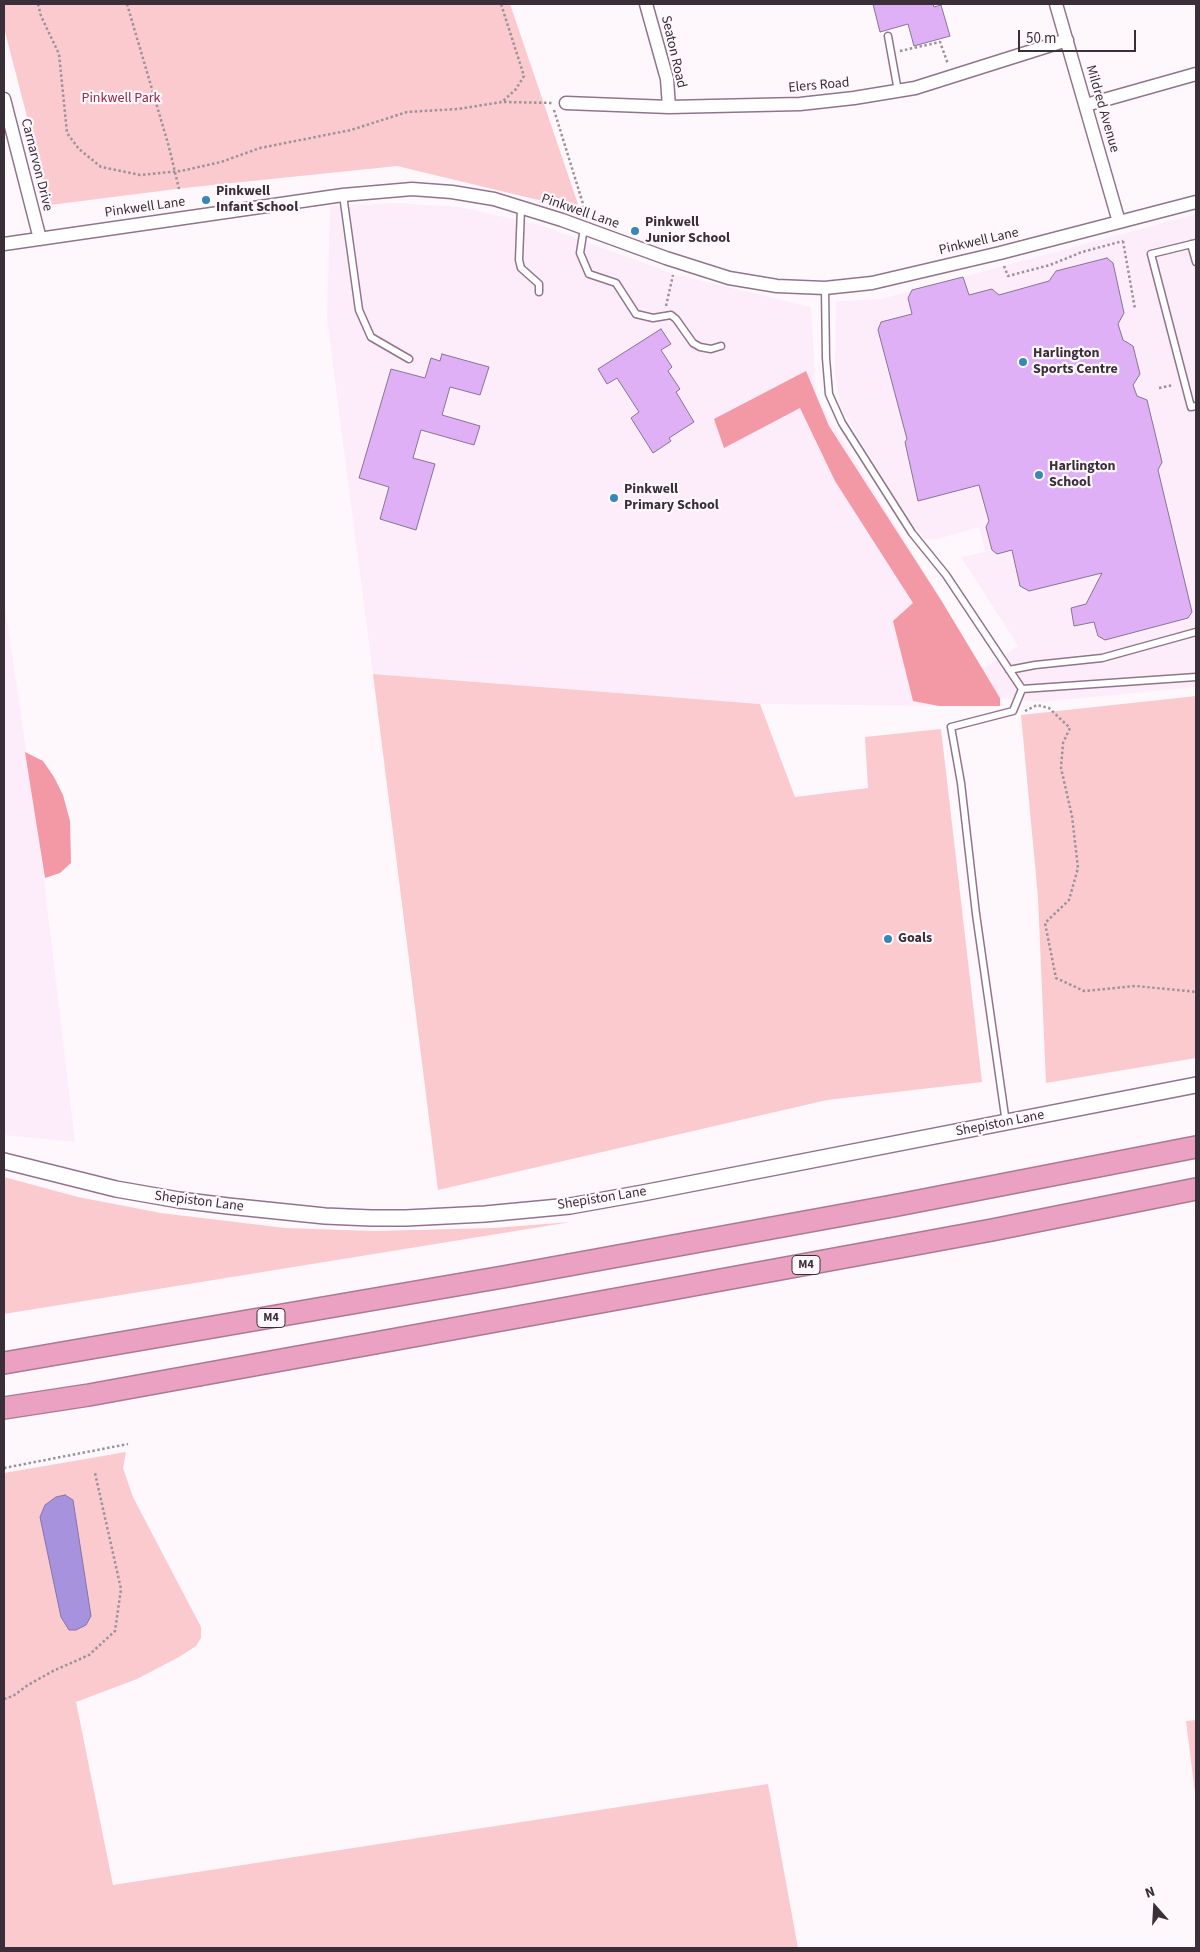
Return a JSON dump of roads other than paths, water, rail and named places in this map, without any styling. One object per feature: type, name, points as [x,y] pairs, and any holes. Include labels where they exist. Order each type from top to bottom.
[{"type":"highway","name":"M4","points":[[4,1363],[504,1277],[898,1205],[1196,1147]]},
{"type":"highway","name":"M4","points":[[4,1408],[89,1395],[650,1293],[992,1230],[1196,1189]]},
{"type":"highway","name":"M4","points":[[4,1358],[39,1358]]},
{"type":"street","name":"Seaton Road","points":[[646,4],[667,79],[669,108]]},
{"type":"street","name":"Mildred Avenue","points":[[1056,4],[1120,222]]},
{"type":"street","name":"Elers Road","points":[[560,103],[669,108],[800,104],[898,91],[1066,40]]},
{"type":"street","points":[[1086,105],[1196,74]]},
{"type":"street","name":"Carnarvon Drive","points":[[4,99],[40,239]]},
{"type":"street","name":"Pinkwell Lane","points":[[4,244],[343,195],[412,190],[452,192],[494,199],[708,272],[750,282],[802,288],[825,288],[872,283],[1000,254],[1196,202]]},
{"type":"street","name":"Shepiston Lane","points":[[4,1161],[116,1190],[179,1200],[325,1216],[406,1218],[485,1214],[570,1206],[643,1194],[1196,1085]]},
{"type":"lane","points":[[888,36],[898,91]]},
{"type":"lane","points":[[343,195],[359,310],[371,337],[409,358]]},
{"type":"lane","points":[[521,208],[519,260],[521,268],[539,284],[539,292]]},
{"type":"lane","points":[[580,227],[580,253],[589,274],[616,283],[636,314],[653,318],[671,315],[676,319],[692,343],[711,349],[721,346]]},
{"type":"lane","points":[[1196,262],[1194,244],[1151,254],[1191,407],[1196,406]]},
{"type":"lane","points":[[825,288],[826,358],[829,394],[842,423],[912,533],[946,575],[1022,689]]},
{"type":"lane","points":[[1009,670],[1035,665],[1102,658],[1196,632]]},
{"type":"lane","points":[[1022,689],[1196,677]]},
{"type":"lane","points":[[1006,1123],[976,914],[961,783],[951,727],[1013,711],[1022,689]]},
{"type":"place","name":"Pinkwell Infant School","points":[[206,200]]},
{"type":"place","name":"Pinkwell Junior School","points":[[635,231]]},
{"type":"place","name":"Harlington Sports Centre","points":[[1023,362]]},
{"type":"place","name":"Harlington School","points":[[1039,475]]},
{"type":"place","name":"Pinkwell Primary School","points":[[614,498]]},
{"type":"place","name":"Goals","points":[[888,939]]},
{"type":"park label","name":"Pinkwell Park","points":[[121,99]]}]
